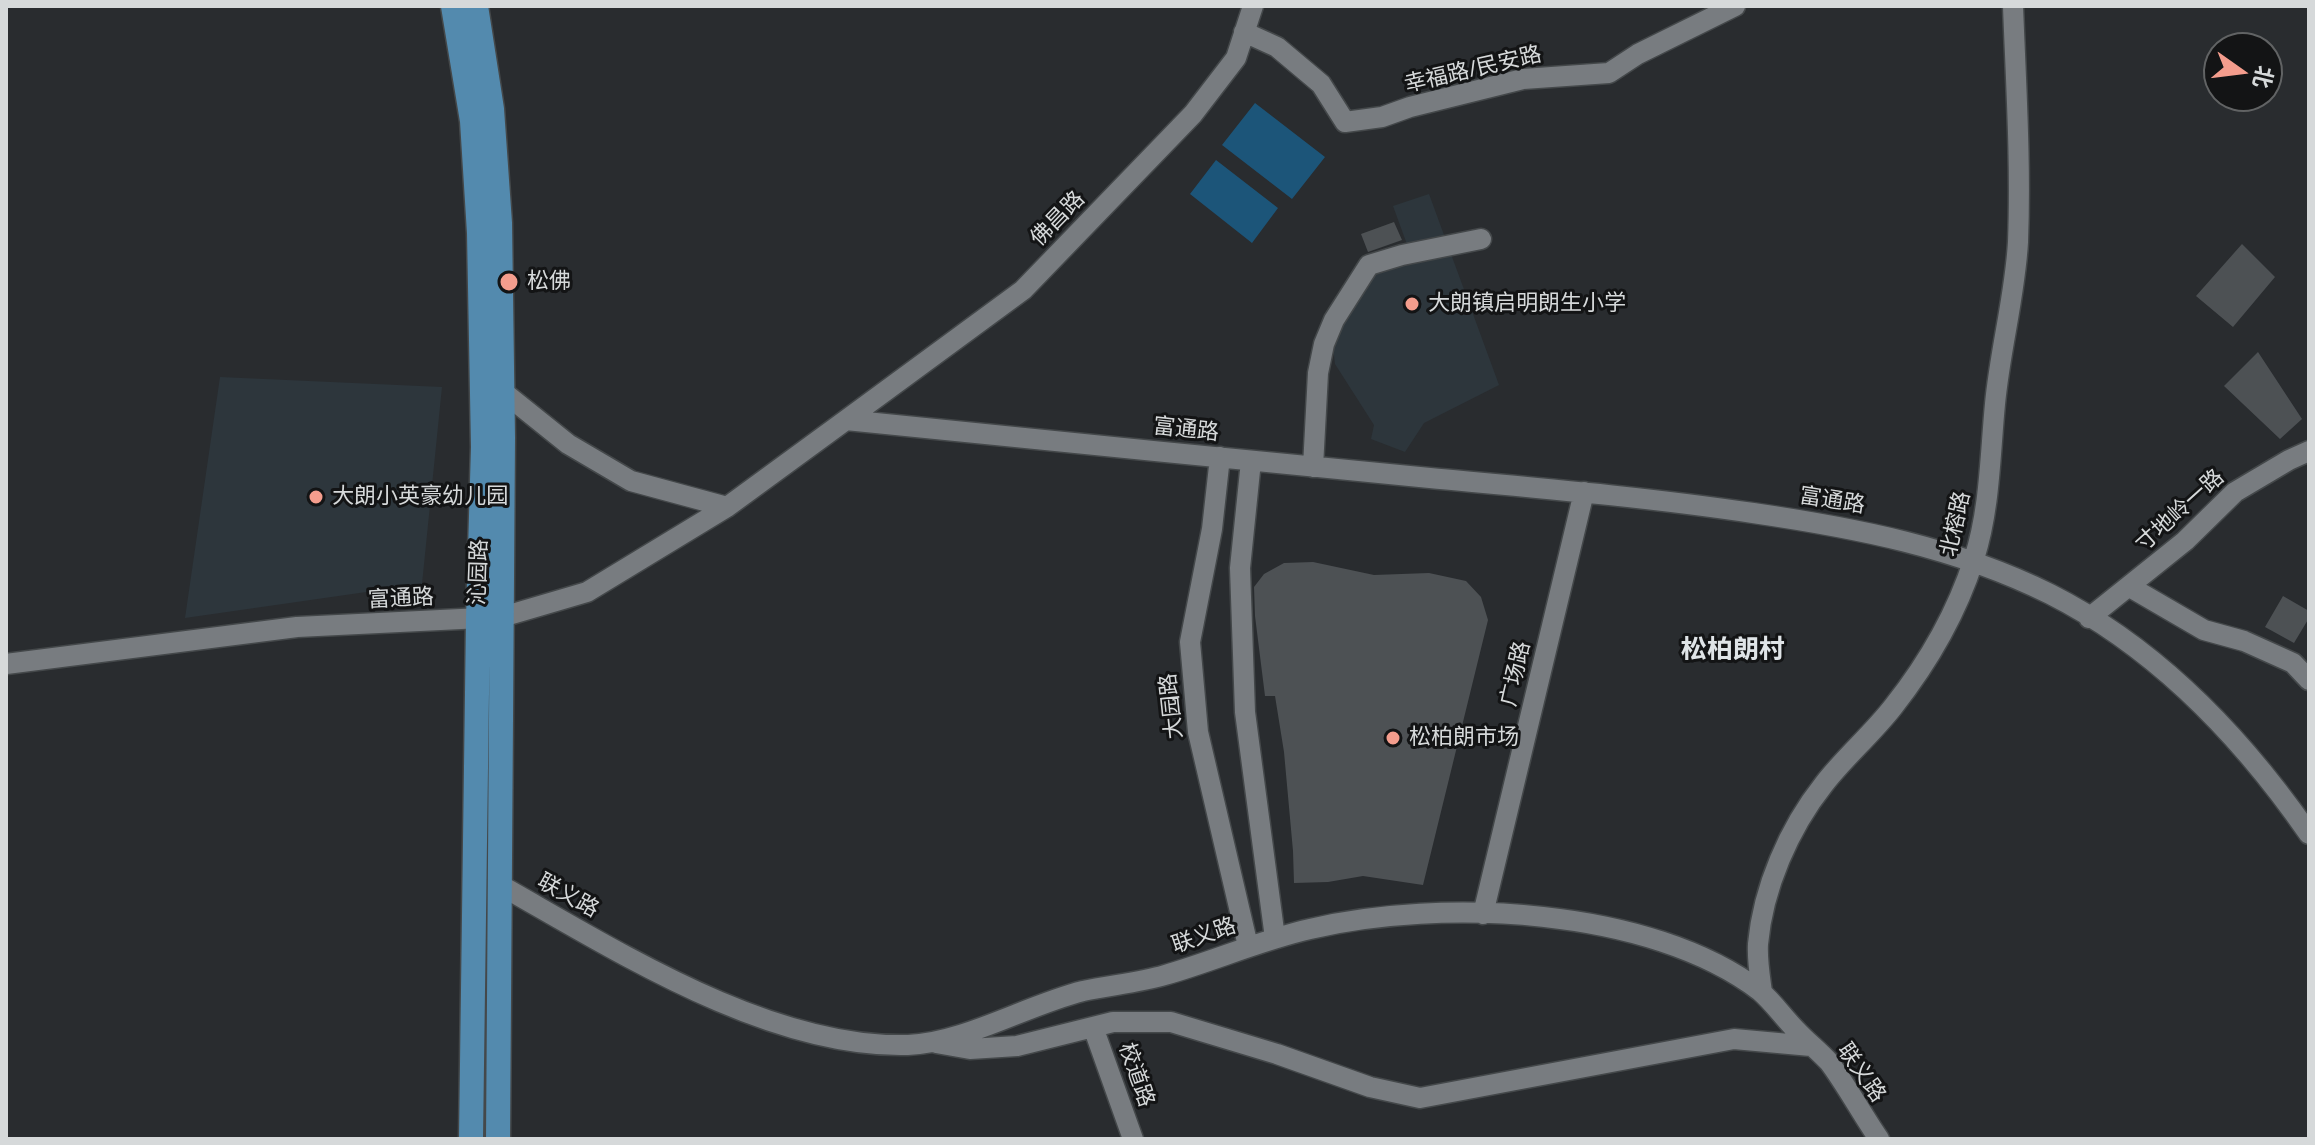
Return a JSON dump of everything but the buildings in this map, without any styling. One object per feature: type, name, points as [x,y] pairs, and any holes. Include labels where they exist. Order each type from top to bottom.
[{"type":"main road","name":"沁园路","points":[[453,6],[472,121],[479,233],[483,447],[500,885],[498,1139]]},
{"type":"main road","name":"沁园路","points":[[471,1139],[490,618],[502,391],[500,223],[493,123],[476,6]]},
{"type":"street","name":"佛昌路","points":[[846,420],[1023,290],[1193,114],[1236,58],[1253,6]]},
{"type":"street","name":"幸福路/民安路","points":[[1244,32],[1277,47],[1321,84],[1345,122],[1382,117],[1523,79],[1609,73],[1638,54],[1735,6]]},
{"type":"street","name":"北榕路","points":[[1762,992],[1758,946],[1774,871],[1824,783],[1857,750],[1894,705],[1950,620],[1974,561],[1990,478],[1995,403],[2018,244],[2018,121],[2013,6]]},
{"type":"street","points":[[1313,467],[1318,373],[1324,344],[1334,320],[1369,265],[1481,239]]},
{"type":"street","points":[[502,391],[568,444],[631,481],[727,507]]},
{"type":"street","name":"富通路","points":[[6,664],[297,627],[490,618],[587,592],[727,507],[846,420],[1584,492],[1710,507],[1866,531],[1937,548],[2051,595],[2136,647],[2211,712],[2309,834]]},
{"type":"street","name":"寸地岭一路","points":[[2089,618],[2185,541],[2235,492],[2309,451]]},
{"type":"street","name":"大园路","points":[[1220,457],[1212,529],[1190,642],[1198,732],[1248,946]]},
{"type":"street","points":[[1251,461],[1240,568],[1245,712],[1275,938]]},
{"type":"street","name":"广场路","points":[[1483,914],[1584,492]]},
{"type":"street","points":[[2130,587],[2204,630],[2244,641],[2293,663],[2309,680]]},
{"type":"street","name":"联义路","points":[[500,885],[632,959],[713,998],[808,1033],[906,1045],[935,1043],[1081,992],[1163,976],[1248,946],[1313,928],[1411,912],[1514,915],[1617,927],[1683,947],[1762,992],[1829,1062],[1879,1139]]},
{"type":"street","points":[[935,1043],[970,1049],[1017,1046],[1113,1022],[1171,1022],[1277,1054],[1370,1087],[1420,1098],[1734,1039],[1811,1046]]},
{"type":"street","name":"校道路","points":[[1093,1027],[1133,1139]]},
{"type":"shaded area","points":[[1255,103],[1325,157],[1292,199],[1222,145]]},
{"type":"shaded area","points":[[1216,160],[1278,208],[1252,243],[1190,194]]},
{"type":"shaded area","name":"大朗镇启明朗生小学","points":[[1429,194],[1499,385],[1424,423],[1405,452],[1371,439],[1374,425],[1335,364],[1332,339],[1376,270],[1412,258],[1393,206]]},
{"type":"shaded area","name":"大朗小英豪幼儿园","points":[[220,377],[442,387],[422,584],[185,618]]},
{"type":"place","name":"松佛","points":[[509,282]]},
{"type":"place","name":"大朗镇启明朗生小学","points":[[1412,304]]},
{"type":"place","name":"大朗小英豪幼儿园","points":[[316,497]]},
{"type":"place","name":"松柏朗市场","points":[[1393,738]]},
{"type":"district","name":"松柏朗村","points":[[1733,651]]}]
